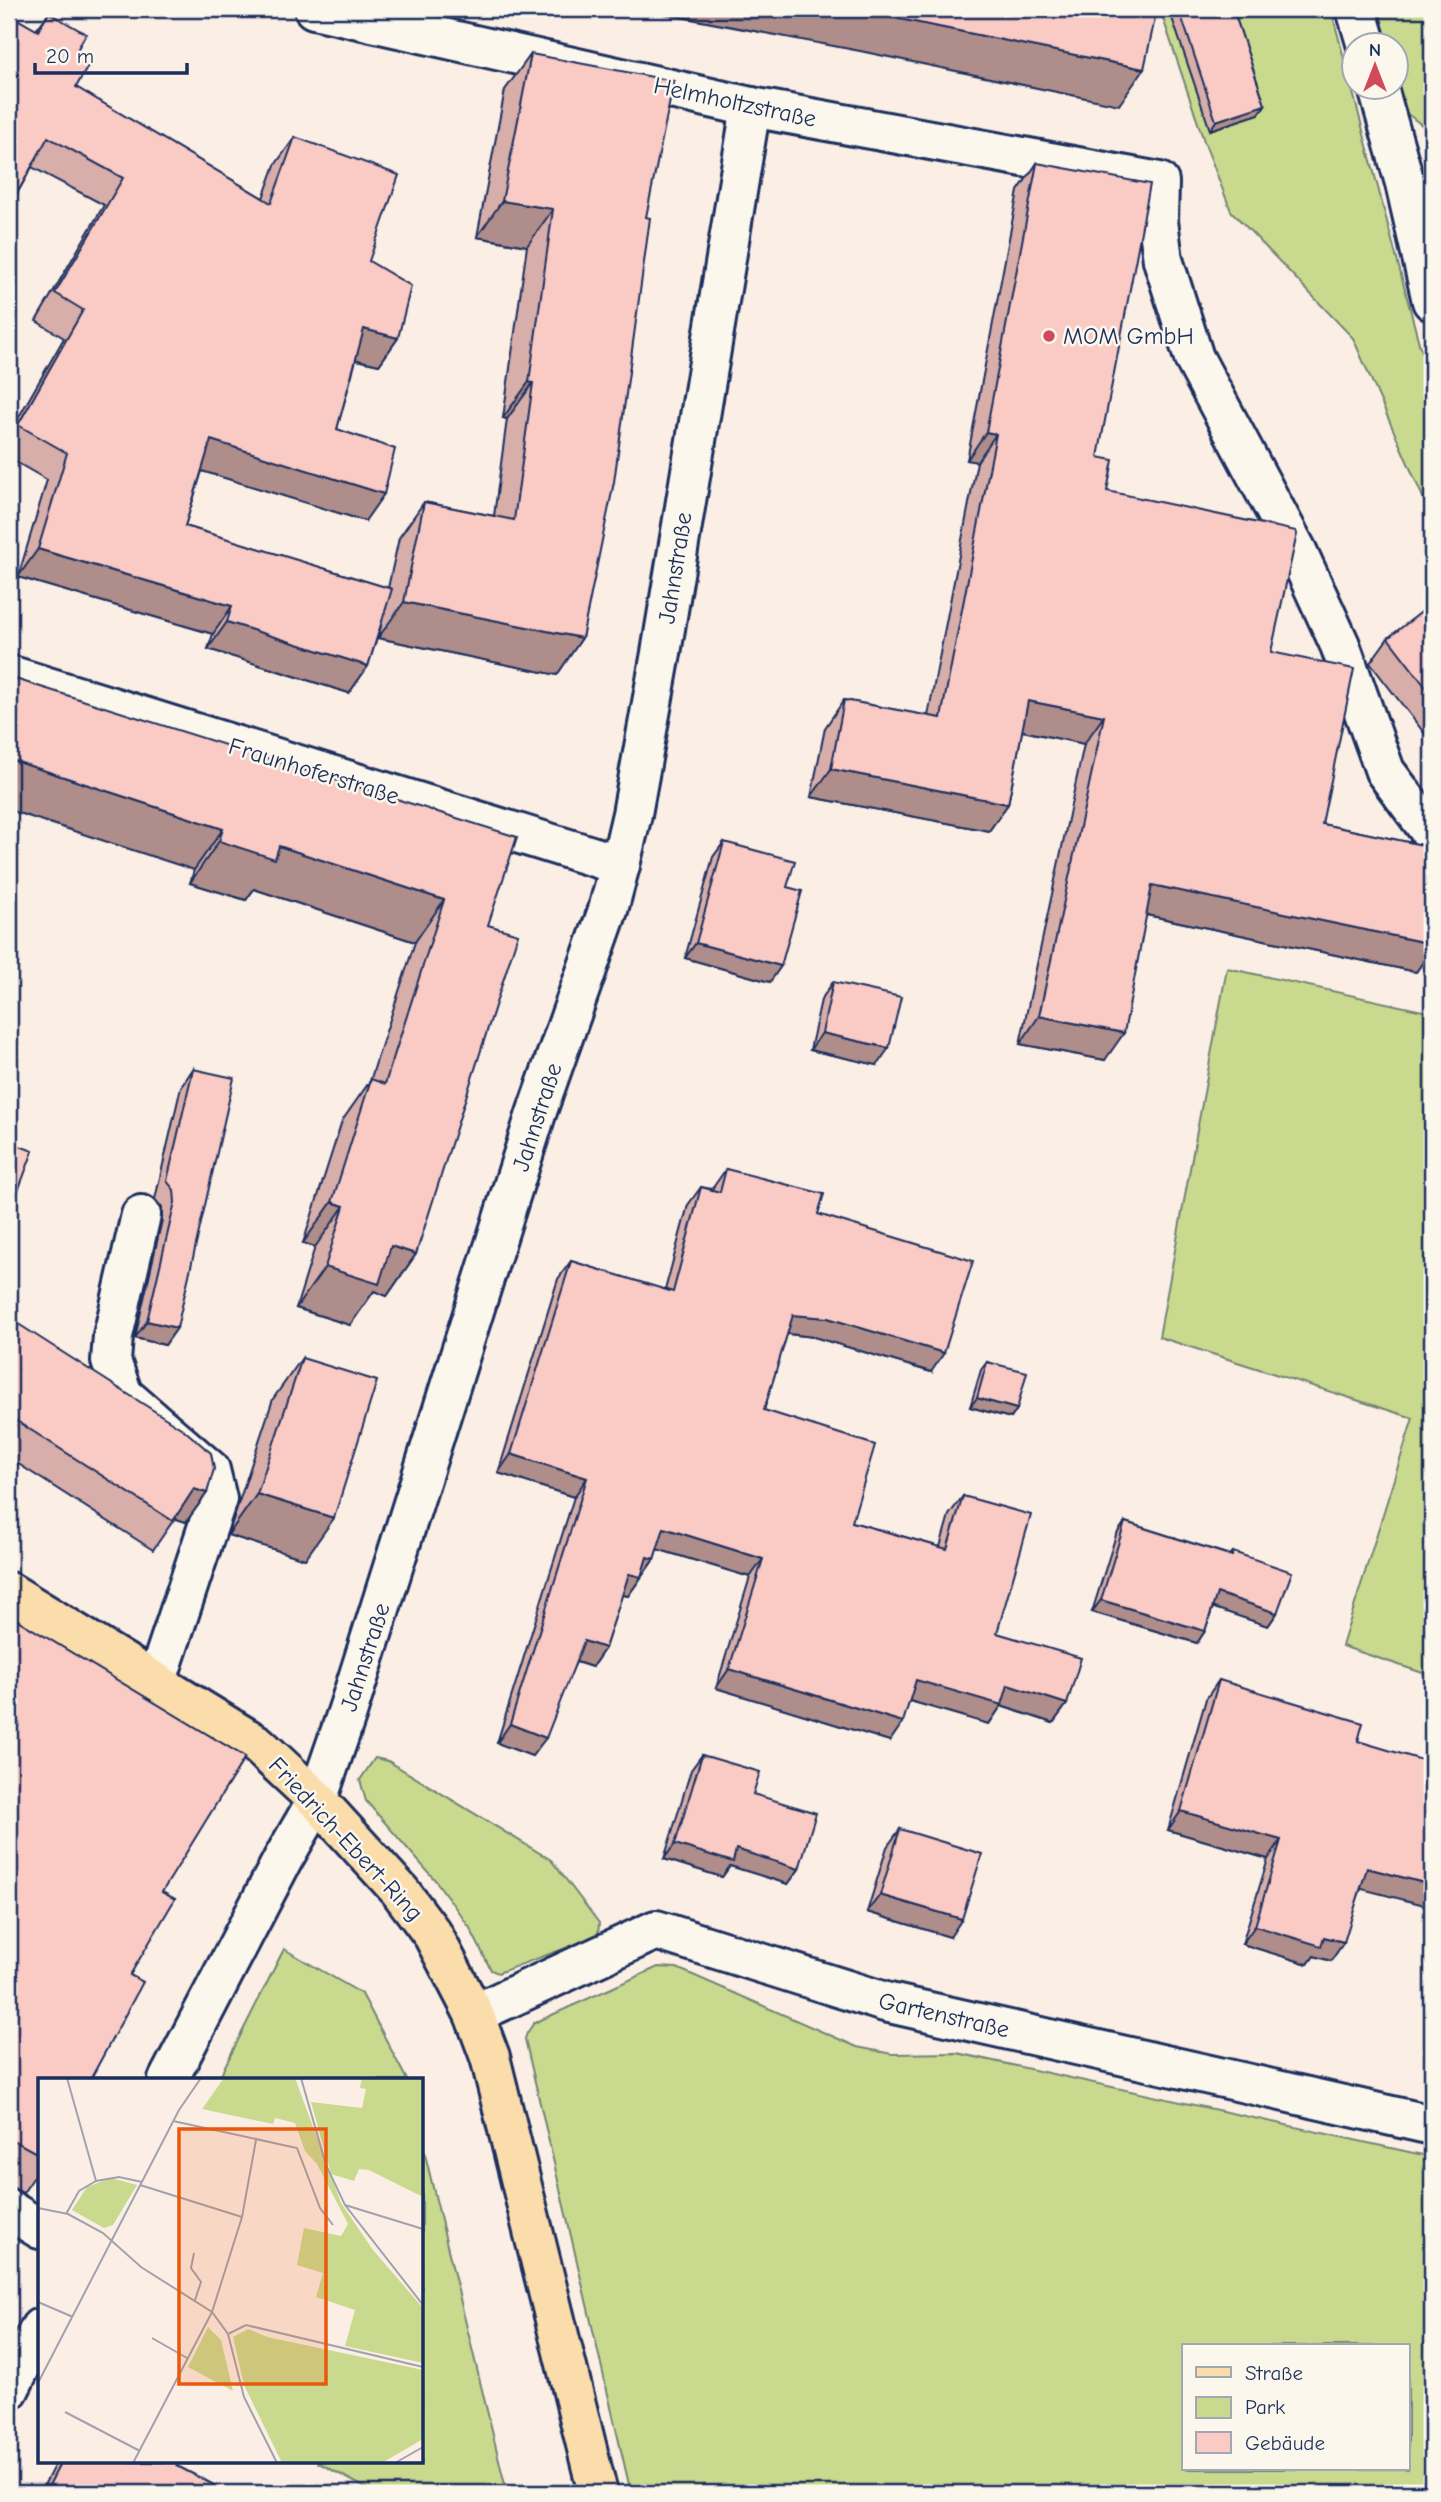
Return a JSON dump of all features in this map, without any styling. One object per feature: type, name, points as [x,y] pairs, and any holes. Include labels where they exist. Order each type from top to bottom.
[{"type":"main road","name":"Friedrich-Ebert-Ring","points":[[9,1592],[258,1745],[317,1800],[400,1891],[433,1935],[474,2014],[490,2057],[598,2493]]},
{"type":"street","name":"Helmholtzstraße","points":[[314,9],[751,107],[1159,183],[1158,221],[1163,260],[1195,358],[1297,551],[1340,645],[1385,771],[1432,834]]},
{"type":"street","points":[[1356,9],[1363,32]]},
{"type":"street","points":[[1382,102],[1405,183],[1432,302]]},
{"type":"street","name":"Jahnstraße","points":[[169,2078],[283,1859],[317,1800],[537,1114],[608,910],[632,814],[661,653],[751,107]]},
{"type":"street","name":"Fraunhoferstraße","points":[[9,675],[620,865]]},
{"type":"street","points":[[141,1215],[113,1336],[111,1361],[123,1395],[210,1470],[217,1499],[156,1683]]},
{"type":"street","name":"Gartenstraße","points":[[474,2014],[656,1930],[885,2002],[1432,2125]]},
{"type":"street","points":[[9,2210],[38,2228]]},
{"type":"street","points":[[9,2390],[38,2332]]},
{"type":"green space","points":[[1160,9],[1331,9],[1340,43],[1340,102],[1355,102],[1420,347],[1432,374],[1432,518],[1353,338],[1231,211],[1205,144]]},
{"type":"green space","points":[[1379,9],[1432,9],[1432,133],[1405,112],[1403,102],[1410,102],[1410,32],[1385,32]]},
{"type":"green space","points":[[1227,968],[1432,1013],[1432,1676],[1342,1646],[1413,1418],[1159,1337]]},
{"type":"green space","points":[[375,1758],[388,1761],[551,1860],[599,1923],[598,1936],[498,1973],[491,1970],[470,1928],[436,1881],[366,1801],[360,1780]]},
{"type":"green space","points":[[284,1949],[362,1994],[406,2078],[219,2078]]},
{"type":"green space","points":[[658,1967],[677,1968],[857,2047],[892,2054],[957,2053],[1432,2157],[1432,2493],[631,2493],[525,2039],[534,2023]]},
{"type":"green space","points":[[424,2150],[507,2493],[375,2493],[321,2464],[424,2464]]},
{"type":"building","points":[[851,9],[1157,9],[1144,69]]},
{"type":"building","points":[[1179,9],[1233,9],[1265,105],[1216,121]]},
{"type":"building","points":[[49,13],[86,34],[76,52],[91,61],[76,87],[271,203],[295,137],[399,175],[369,261],[411,286],[398,338],[364,329],[337,429],[395,449],[384,494],[211,440],[185,526],[392,589],[368,666],[227,622],[232,606],[38,549],[67,453],[18,425],[83,310],[55,293],[123,178],[48,137],[9,208],[9,35],[17,19],[38,31]]},
{"type":"building","points":[[531,54],[674,81],[646,217],[650,218],[614,482],[582,638],[404,602],[424,502],[514,520],[533,383],[529,382],[553,209],[502,201]]},
{"type":"building","points":[[1037,163],[1150,184],[1098,457],[1113,460],[1107,491],[1296,531],[1271,652],[1354,669],[1322,824],[1432,847],[1432,944],[1152,885],[1124,1033],[1039,1016],[1104,716],[1028,701],[1008,804],[831,769],[844,700],[941,718],[996,434],[986,432]]},
{"type":"building","points":[[1428,607],[1432,613],[1432,695],[1388,638]]},
{"type":"building","points":[[9,677],[517,837],[488,925],[518,934],[416,1254],[391,1246],[379,1284],[325,1267],[344,1206],[332,1202],[371,1079],[385,1084],[444,900],[279,846],[275,859],[219,841],[223,829],[9,759]]},
{"type":"building","points":[[724,842],[795,861],[787,887],[802,891],[781,966],[696,943]]},
{"type":"building","points":[[833,982],[901,997],[889,1048],[822,1033]]},
{"type":"building","points":[[193,1069],[234,1078],[177,1328],[147,1321],[175,1202],[174,1190],[167,1181]]},
{"type":"building","points":[[9,1142],[33,1151],[9,1215]]},
{"type":"building","points":[[726,1169],[824,1194],[818,1214],[973,1261],[944,1353],[828,1318],[793,1315],[764,1410],[875,1445],[852,1522],[947,1549],[963,1496],[1031,1515],[997,1633],[1081,1658],[1067,1704],[1008,1685],[1002,1705],[916,1680],[903,1722],[729,1669],[763,1559],[664,1528],[654,1559],[647,1557],[641,1577],[629,1574],[605,1648],[584,1641],[546,1738],[510,1724],[587,1478],[511,1454],[571,1261],[673,1292],[701,1187],[720,1192]]},
{"type":"building","points":[[9,1318],[184,1430],[211,1453],[214,1469],[207,1493],[194,1489],[173,1521],[9,1416]]},
{"type":"building","points":[[302,1358],[377,1381],[334,1518],[257,1494]]},
{"type":"building","points":[[987,1362],[1027,1372],[1017,1409],[977,1398]]},
{"type":"building","points":[[1125,1522],[1232,1556],[1233,1552],[1292,1572],[1277,1613],[1217,1593],[1205,1631],[1101,1600]]},
{"type":"building","points":[[9,1615],[245,1757],[162,1892],[175,1899],[130,1975],[143,1982],[91,2078],[38,2078],[38,2154],[9,2138],[9,2057],[12,2051],[9,2049],[9,1741],[19,1723],[9,1716]]},
{"type":"building","points":[[1219,1680],[1363,1723],[1358,1741],[1432,1763],[1432,1885],[1367,1868],[1344,1942],[1324,1937],[1321,1946],[1255,1926],[1281,1840],[1181,1811]]},
{"type":"building","points":[[702,1755],[760,1772],[753,1794],[816,1813],[799,1869],[736,1849],[733,1862],[675,1844]]},
{"type":"building","points":[[900,1829],[982,1854],[962,1919],[880,1895]]},
{"type":"building","points":[[60,2464],[178,2464],[229,2493],[45,2493]]},
{"type":"building","points":[[277,2490],[303,2491],[307,2493],[275,2493]]},
{"type":"place","name":"MOM GmbH","points":[[1049,336]]}]
